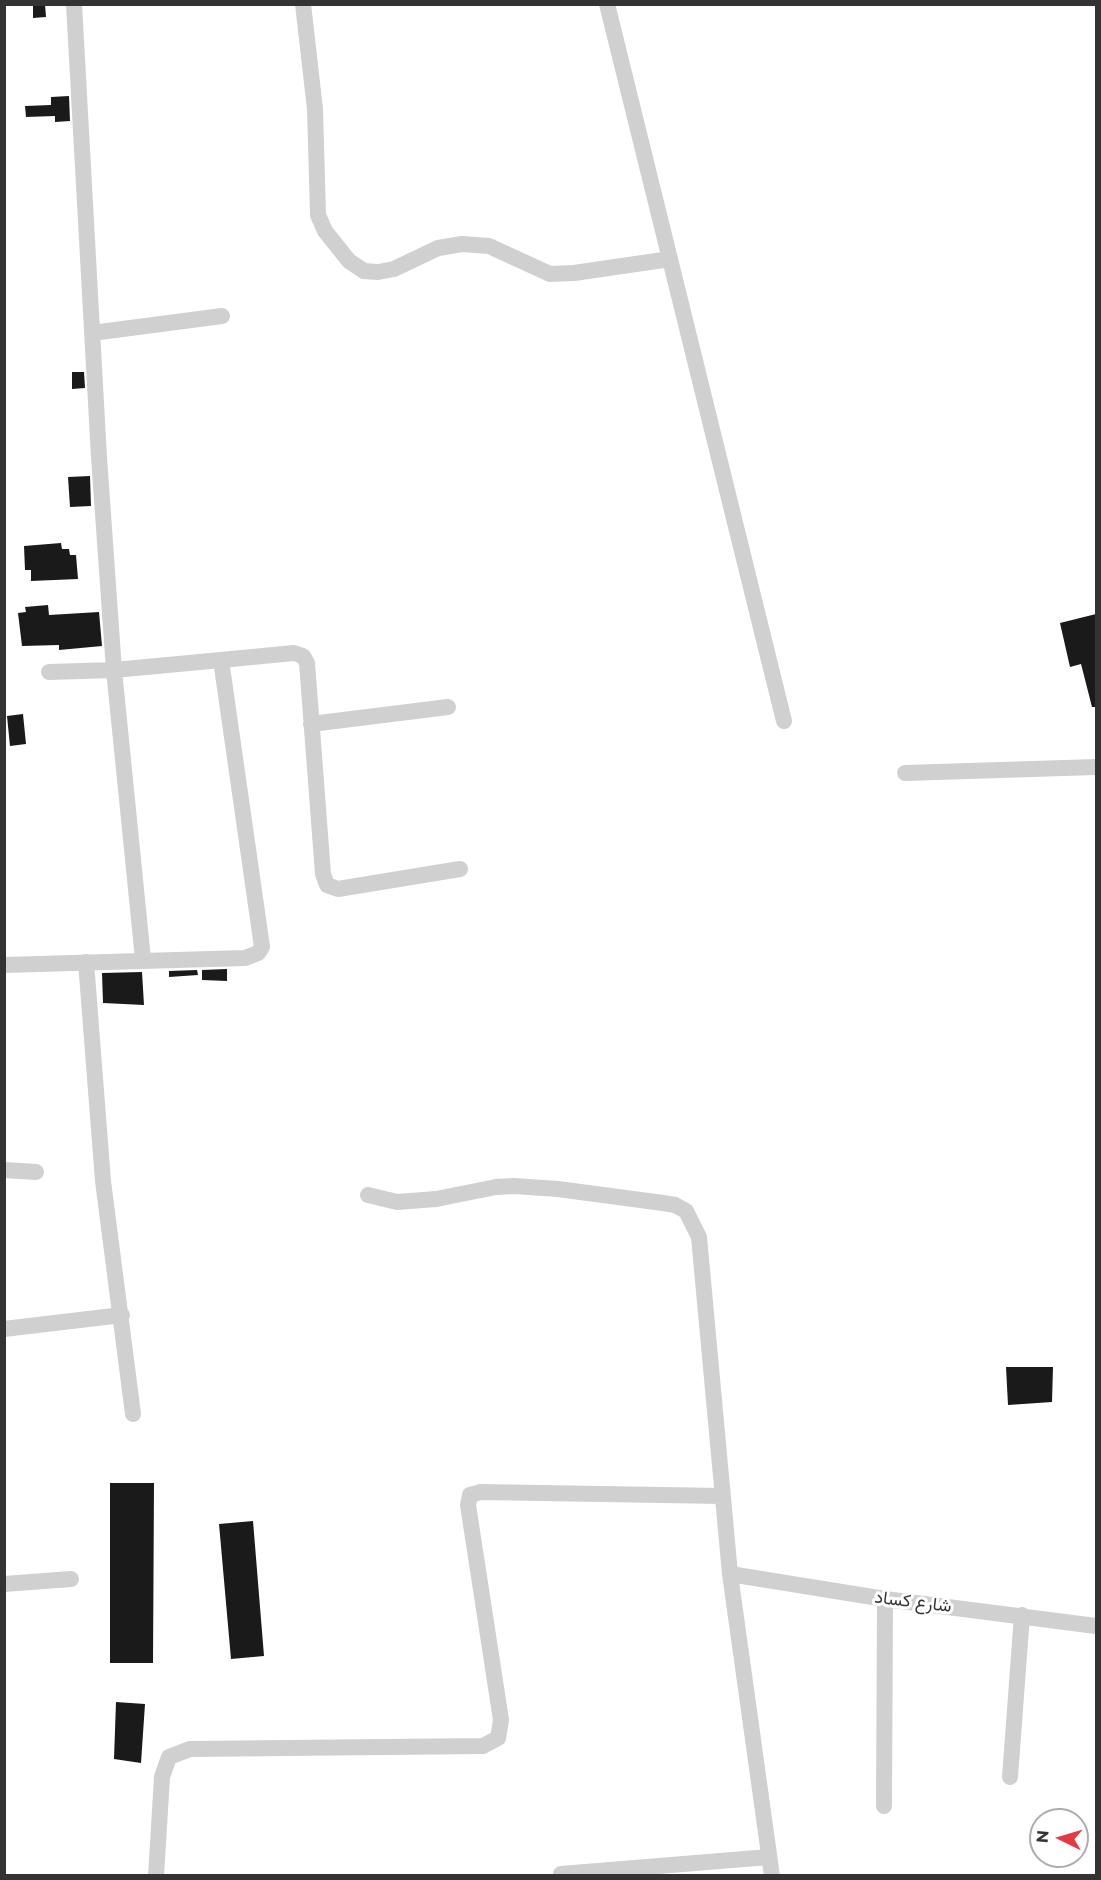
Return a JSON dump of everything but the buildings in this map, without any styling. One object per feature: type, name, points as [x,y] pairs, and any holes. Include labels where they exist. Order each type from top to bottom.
[{"type":"street","points":[[74,4],[114,670],[143,959]]},
{"type":"street","points":[[303,4],[315,109],[318,214],[325,231],[348,261],[364,271],[378,272],[394,269],[438,248],[462,244],[489,246],[550,274],[574,273],[670,259]]},
{"type":"street","points":[[607,4],[784,721]]},
{"type":"street","points":[[92,333],[222,316]]},
{"type":"street","points":[[49,672],[114,670],[294,653],[303,656],[307,663],[322,874],[327,885],[338,889],[460,869]]},
{"type":"street","points":[[4,965],[143,959],[245,958],[258,953],[262,947],[221,660]]},
{"type":"street","points":[[311,724],[448,707]]},
{"type":"street","points":[[905,773],[1096,767]]},
{"type":"street","points":[[86,962],[103,1181],[133,1414]]},
{"type":"street","points":[[4,1170],[36,1172]]},
{"type":"street","points":[[368,1195],[397,1203],[514,1186],[558,1189],[675,1204],[686,1211],[699,1237],[730,1574],[772,1875]]},
{"type":"street","points":[[4,1329],[122,1315]]},
{"type":"street","points":[[156,1875],[162,1777],[170,1757],[190,1749],[483,1746],[498,1738],[501,1720],[468,1505],[471,1495],[481,1492],[722,1496]]},
{"type":"street","name":"شارع كساد","points":[[730,1574],[885,1599],[1096,1626]]},
{"type":"street","points":[[4,1584],[70,1579]]},
{"type":"street","points":[[884,1806],[885,1599]]},
{"type":"street","points":[[1010,1777],[1022,1615]]},
{"type":"street","points":[[561,1874],[769,1857]]}]
